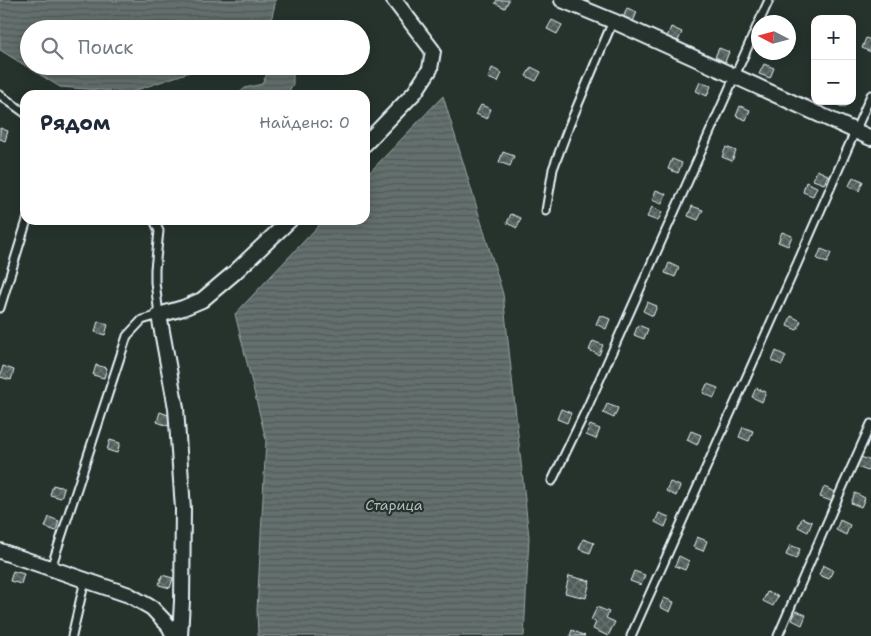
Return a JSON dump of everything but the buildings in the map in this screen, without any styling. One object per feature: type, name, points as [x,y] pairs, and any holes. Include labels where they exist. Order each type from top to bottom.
[{"type":"street","points":[[370,139],[415,92],[430,70],[433,51],[394,0]]},
{"type":"street","points":[[562,0],[613,21],[871,138]]},
{"type":"street","points":[[180,636],[182,601],[182,491],[176,408],[160,315],[202,300],[234,274],[285,225]]},
{"type":"street","points":[[0,551],[130,595],[152,608],[169,626],[174,636]]},
{"type":"lane","points":[[762,15],[769,0]]},
{"type":"lane","points":[[546,211],[553,169],[613,21]]},
{"type":"lane","points":[[552,481],[591,399],[751,41]]},
{"type":"lane","points":[[0,95],[20,109]]},
{"type":"lane","points":[[631,636],[871,95]]},
{"type":"lane","points":[[0,308],[25,225]]},
{"type":"lane","points":[[51,568],[127,336],[142,320],[160,315],[155,282],[159,231],[156,225]]},
{"type":"lane","points":[[778,636],[871,424]]},
{"type":"lane","points":[[72,636],[85,580]]},
{"type":"water","points":[[0,0],[276,0],[271,20],[20,20],[20,62],[0,50]]},
{"type":"water","points":[[41,75],[181,75],[137,90],[60,87]]},
{"type":"water","points":[[266,75],[293,75],[293,84],[290,90],[243,90],[262,84]]},
{"type":"water","name":"Старица","points":[[443,96],[503,294],[529,537],[524,636],[258,636],[257,611],[266,440],[235,314],[319,225],[370,225],[370,172]]}]
